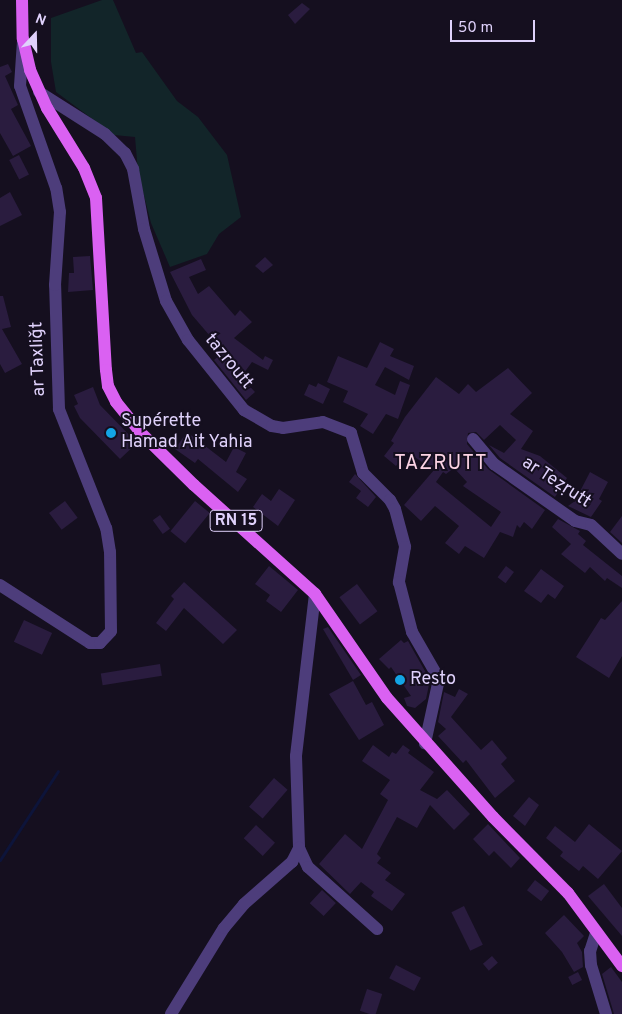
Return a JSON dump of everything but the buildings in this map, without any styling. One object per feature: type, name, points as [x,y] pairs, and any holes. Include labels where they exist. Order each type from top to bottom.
[{"type":"main road","name":"RN 15","points":[[22,0],[23,39],[39,92],[84,168],[96,198],[108,386],[116,402],[141,433],[194,485],[315,594],[387,698],[425,743],[493,817],[568,892],[596,933],[622,966]]},
{"type":"street","name":"ar Taxliǧt","points":[[0,585],[90,643],[100,643],[110,631],[110,552],[106,528],[58,400],[55,285],[60,212],[56,188],[20,86],[23,39]]},
{"type":"street","name":"tazroutt","points":[[39,92],[105,134],[125,153],[133,169],[144,229],[166,301],[188,340],[244,410],[272,426],[283,428],[323,422],[351,433],[362,473],[395,509],[405,547],[399,582],[414,638],[439,679],[425,743]]},
{"type":"street","name":"ar Teẓṛutt","points":[[473,439],[494,464],[524,482],[538,497],[561,508],[575,521],[591,526],[622,554]]},
{"type":"street","points":[[315,594],[296,756],[299,848],[308,867],[377,929]]},
{"type":"street","points":[[171,1014],[224,928],[244,904],[292,862],[299,848]]},
{"type":"street","points":[[596,933],[590,951],[592,965],[606,1014]]},
{"type":"green space","points":[[102,0],[113,0],[136,53],[142,52],[177,101],[198,117],[227,155],[241,217],[219,234],[207,254],[170,267],[151,223],[138,172],[135,137],[114,135],[56,92],[51,62],[51,18]]},
{"type":"waterway","points":[[0,860],[58,771]]},
{"type":"place","name":"Supérette Hamad Ait Yahia","points":[[111,433]]},
{"type":"place","name":"Resto","points":[[400,680]]},
{"type":"district","name":"TAZRUTT","points":[[441,464]]}]
